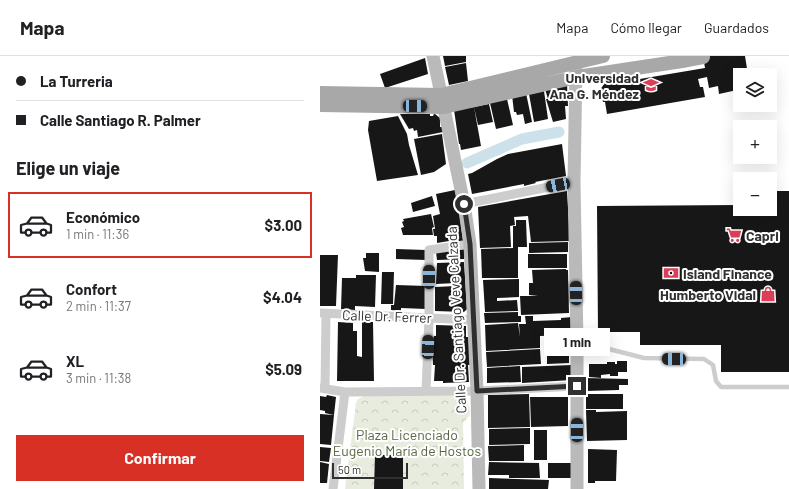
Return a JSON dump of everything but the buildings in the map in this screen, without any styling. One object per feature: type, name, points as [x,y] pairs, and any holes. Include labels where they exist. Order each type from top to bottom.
[{"type":"main road","points":[[320,93],[443,101],[576,59],[603,56]]},
{"type":"main road","points":[[320,105],[443,101],[577,77],[682,62],[700,57]]},
{"type":"street","name":"Calle Dr. Santiago Veve Calzada","points":[[432,56],[443,101],[464,204],[470,244],[477,391],[479,489]]},
{"type":"street","points":[[576,59],[577,77],[574,182],[577,341],[577,489]]},
{"type":"street","points":[[464,204],[574,182]]},
{"type":"street","points":[[426,391],[430,250],[470,244]]},
{"type":"street","name":"Calle Dr. Ferrer","points":[[322,388],[323,314],[474,320]]},
{"type":"street","points":[[322,388],[345,392],[477,391],[577,386]]},
{"type":"street","points":[[333,489],[345,392]]},
{"type":"lane","points":[[577,341],[644,358],[704,359],[713,365],[716,382],[721,387],[789,387]]},
{"type":"green space","name":"Plaza Licenciado Eugenio María de Hostos","points":[[366,395],[460,396],[465,400],[469,406],[470,415],[463,423],[464,489],[345,489],[356,403],[358,399]]},
{"type":"waterway","points":[[467,163],[522,139],[559,132]]},
{"type":"place","name":"Universidad Ana G. Méndez","points":[[651,85]]},
{"type":"place","name":"Capri","points":[[734,235]]},
{"type":"place","name":"Island Finance","points":[[671,273]]},
{"type":"place","name":"Humberto Vidal","points":[[768,294]]},
{"type":"route","points":[[464,204],[470,244],[477,391],[577,386]]}]
